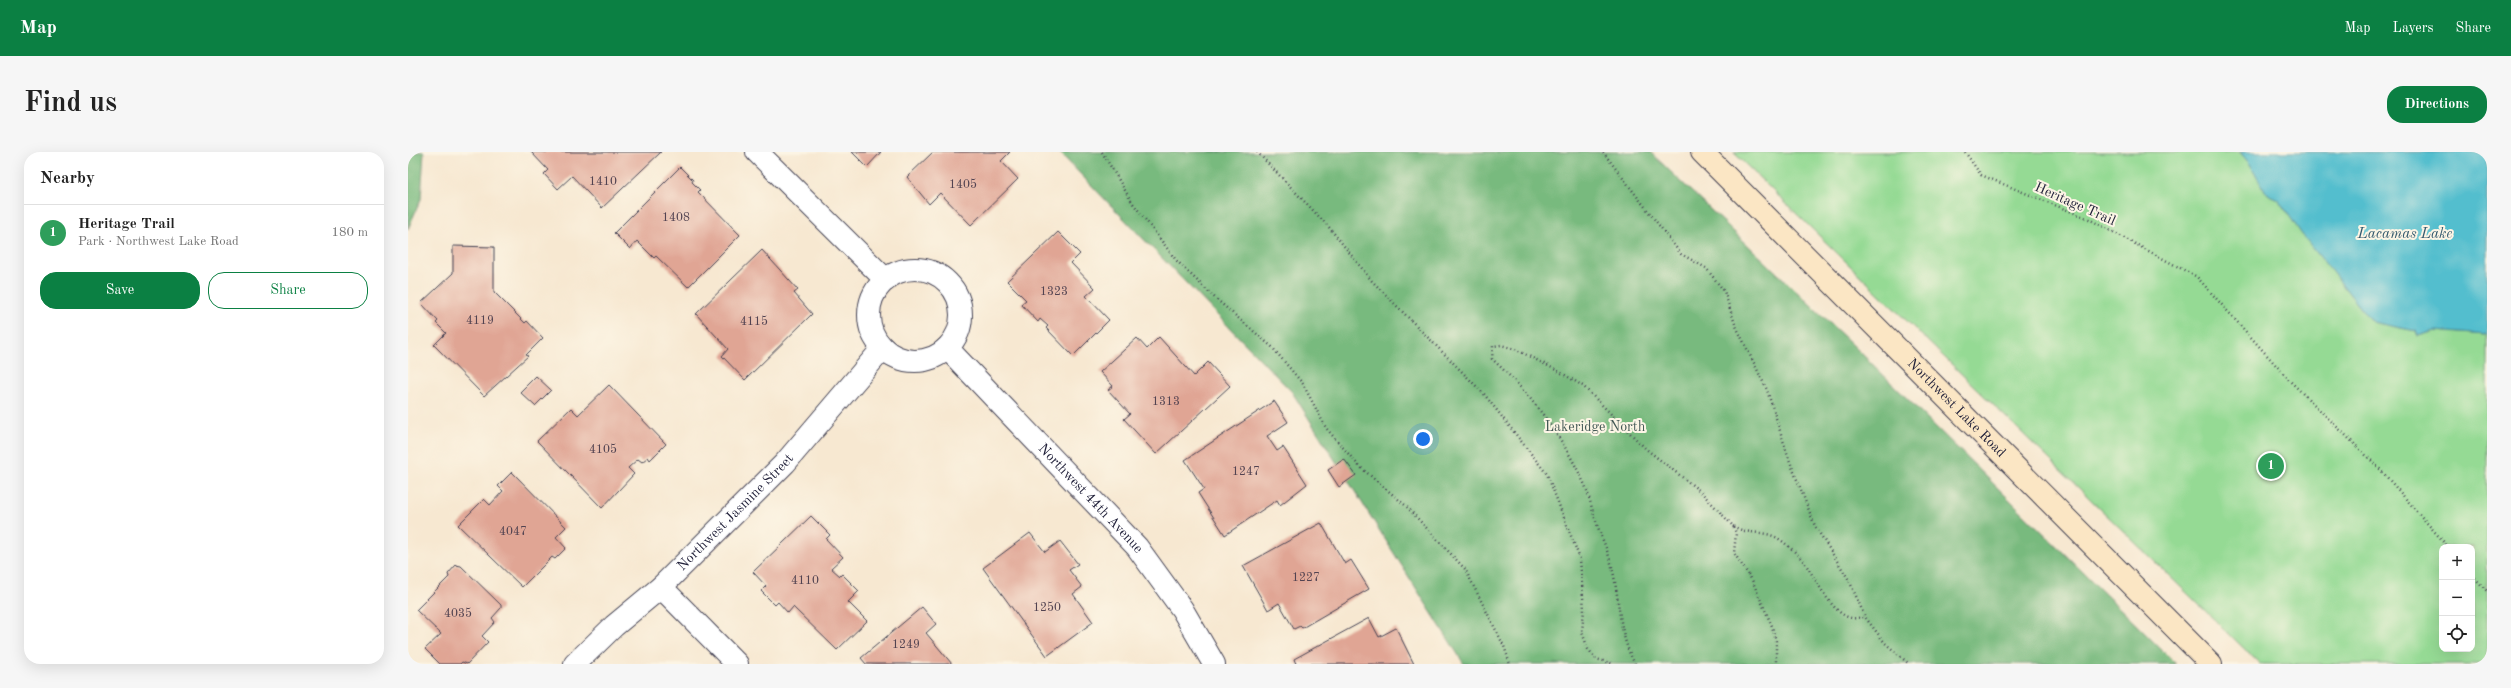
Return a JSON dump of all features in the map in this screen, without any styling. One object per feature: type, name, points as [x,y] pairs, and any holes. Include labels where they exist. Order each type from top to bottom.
[{"type":"main road","name":"Northwest Lake Road","points":[[1702,152],[2211,664]]},
{"type":"street","points":[[757,152],[886,280]]},
{"type":"street","points":[[918,269],[935,274],[949,285],[958,299],[961,316],[957,334],[947,348],[933,358],[915,361],[898,358],[883,348],[874,334],[870,318],[875,294],[886,280],[901,272],[918,269]]},
{"type":"street","name":"Northwest Jasmine Street","points":[[575,664],[614,626],[661,587],[784,463],[883,348]]},
{"type":"street","name":"Northwest 44th Avenue","points":[[947,348],[1137,547],[1182,608],[1214,664]]},
{"type":"street","points":[[661,587],[737,664]]},
{"type":"path","points":[[1102,152],[1132,202],[1176,260],[1215,298],[1272,347],[1303,384],[1326,428],[1359,466],[1405,505],[1465,569],[1504,646],[1510,664]]},
{"type":"path","points":[[1256,152],[1328,226],[1372,282],[1484,394],[1547,474],[1580,559],[1584,609],[1582,632],[1588,649],[1596,659],[1614,664]]},
{"type":"path","points":[[1603,152],[1681,254],[1706,268],[1724,291],[1735,324],[1767,390],[1789,459],[1815,526],[1849,580],[1864,617],[1885,642],[1909,664]]},
{"type":"path","name":"Heritage Trail","points":[[1965,152],[1981,175],[2089,219],[2197,277],[2291,382],[2378,468],[2445,544]]},
{"type":"path","points":[[1635,664],[1628,650],[1621,627],[1619,595],[1609,554],[1584,485],[1558,436],[1529,396],[1492,359],[1493,346],[1501,345],[1515,349],[1560,372],[1582,386],[1646,449],[1700,491],[1733,526],[1742,531],[1767,532],[1783,542],[1806,564],[1825,596],[1841,613],[1851,618],[1864,617]]},
{"type":"path","points":[[1733,526],[1736,533],[1734,553],[1752,580],[1772,626],[1776,641],[1776,664]]},
{"type":"path","points":[[2475,578],[2487,591]]},
{"type":"green space","points":[[408,152],[424,152],[421,199],[408,229]]},
{"type":"green space","name":"Lakeridge North","points":[[1059,152],[1650,152],[1856,348],[2176,664],[1464,664],[1292,392]]},
{"type":"green space","points":[[1733,152],[2240,152],[2250,164],[2267,194],[2278,199],[2301,233],[2372,322],[2416,331],[2418,336],[2435,331],[2487,335],[2487,664],[2260,664]]},
{"type":"water","name":"Lacamas Lake","points":[[2240,152],[2487,152],[2487,335],[2435,331],[2418,336],[2416,331],[2372,322],[2301,233],[2278,199],[2267,194],[2250,164]]},
{"type":"building","points":[[531,152],[661,152],[602,208],[572,176],[558,189],[544,174],[548,170]]},
{"type":"building","points":[[852,152],[881,152],[867,167]]},
{"type":"building","points":[[933,152],[1010,152],[1001,161],[1018,179],[971,225],[940,193],[929,204],[907,177]]},
{"type":"building","points":[[680,167],[693,180],[692,182],[700,190],[698,192],[740,235],[688,287],[656,256],[654,258],[637,241],[630,249],[614,233]]},
{"type":"building","points":[[1058,232],[1080,254],[1071,263],[1095,288],[1086,296],[1109,320],[1073,356],[1046,328],[1048,326],[1040,319],[1038,322],[1021,304],[1026,300],[1007,281]]},
{"type":"building","points":[[453,246],[494,247],[494,292],[525,323],[527,321],[543,338],[526,355],[528,356],[484,396],[434,345],[446,333],[436,323],[438,321],[421,303],[453,273]]},
{"type":"building","points":[[762,250],[798,290],[794,293],[812,314],[745,380],[722,356],[728,349],[696,314]]},
{"type":"building","points":[[1159,337],[1194,376],[1208,362],[1230,386],[1156,454],[1124,419],[1130,414],[1108,390],[1113,386],[1100,372],[1137,338],[1147,349]]},
{"type":"building","points":[[536,376],[551,390],[535,406],[520,392]]},
{"type":"building","points":[[609,385],[666,444],[650,460],[648,457],[642,462],[638,459],[628,468],[634,474],[602,508],[537,441],[571,408],[578,415]]},
{"type":"building","points":[[1274,401],[1288,422],[1267,436],[1277,451],[1283,447],[1307,484],[1280,505],[1277,500],[1225,535],[1198,493],[1204,489],[1185,460]]},
{"type":"building","points":[[1344,459],[1356,475],[1339,487],[1328,470]]},
{"type":"building","points":[[512,472],[566,527],[556,537],[566,548],[555,559],[552,557],[522,587],[458,525],[484,499],[490,505],[503,491],[498,486]]},
{"type":"building","points":[[811,516],[830,535],[826,539],[843,557],[831,568],[840,576],[842,574],[859,591],[848,602],[867,621],[837,650],[793,607],[788,613],[778,602],[775,605],[761,591],[766,586],[753,572]]},
{"type":"building","points":[[1321,523],[1345,564],[1351,560],[1369,589],[1302,628],[1300,626],[1294,629],[1279,603],[1268,610],[1243,566]]},
{"type":"building","points":[[1030,533],[1045,552],[1060,541],[1078,564],[1069,570],[1082,587],[1073,594],[1093,622],[1047,656],[983,568]]},
{"type":"building","points":[[456,565],[461,566],[501,605],[501,608],[492,618],[495,622],[482,636],[488,642],[467,664],[462,662],[460,664],[440,664],[425,649],[441,634],[416,610],[449,577],[448,574]]},
{"type":"building","points":[[922,607],[936,624],[926,633],[952,664],[866,664],[861,658]]},
{"type":"building","points":[[1369,618],[1379,637],[1396,628],[1414,664],[1296,664],[1294,659]]},
{"type":"place","name":"Heritage Trail","points":[[2271,466]]}]
